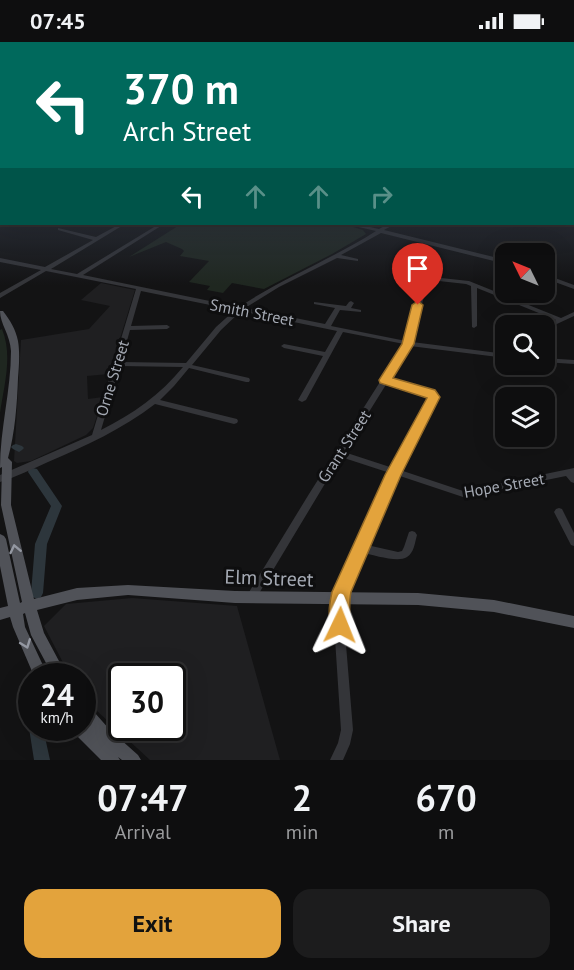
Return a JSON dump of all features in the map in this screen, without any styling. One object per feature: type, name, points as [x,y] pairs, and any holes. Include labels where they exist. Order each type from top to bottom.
[{"type":"main road","points":[[0,313],[13,335],[15,355],[2,462],[7,462],[3,478],[6,505],[38,635],[53,663]]},
{"type":"main road","points":[[0,539],[15,610],[24,642],[34,663]]},
{"type":"main road","name":"Elm Street","points":[[0,614],[77,594],[128,590],[251,597],[418,599],[460,603],[574,622]]},
{"type":"main road","points":[[96,723],[133,760]]},
{"type":"main road","points":[[92,741],[112,760]]},
{"type":"street","points":[[0,296],[121,225]]},
{"type":"street","points":[[78,276],[160,225]]},
{"type":"street","points":[[356,225],[495,259]]},
{"type":"street","points":[[96,435],[154,401],[220,326],[240,309],[388,225]]},
{"type":"street","points":[[60,230],[96,239]]},
{"type":"street","points":[[336,256],[356,260]]},
{"type":"street","name":"Smith Street","points":[[0,261],[408,344],[495,355]]},
{"type":"street","points":[[432,279],[454,279],[474,285],[561,320]]},
{"type":"street","points":[[555,280],[574,287]]},
{"type":"street","points":[[474,285],[474,326]]},
{"type":"street","name":"Orne Street","points":[[3,478],[96,435],[139,289]]},
{"type":"street","name":"Grant Street","points":[[251,597],[408,344],[423,289]]},
{"type":"street","points":[[316,303],[359,311]]},
{"type":"street","points":[[338,308],[348,308],[351,303]]},
{"type":"street","points":[[327,327],[338,308]]},
{"type":"street","points":[[555,323],[574,314]]},
{"type":"street","points":[[126,328],[167,327]]},
{"type":"street","points":[[302,400],[341,330]]},
{"type":"street","points":[[284,345],[328,356]]},
{"type":"street","points":[[555,361],[574,362]]},
{"type":"street","points":[[116,363],[187,366],[246,380]]},
{"type":"street","points":[[336,760],[345,744],[347,730],[338,608],[340,599],[395,471],[434,397],[385,380]]},
{"type":"street","points":[[154,401],[234,421]]},
{"type":"street","name":"Hope Street","points":[[339,453],[463,494],[572,475]]},
{"type":"street","points":[[559,512],[574,542]]},
{"type":"street","points":[[360,548],[398,556],[405,554],[412,535]]},
{"type":"shaded area","points":[[179,225],[346,225],[363,230],[366,234],[264,289],[232,283],[223,293],[207,290],[210,286],[189,282],[209,261],[180,256],[184,251],[182,249],[166,242],[129,257]]},
{"type":"shaded area","points":[[101,283],[135,290],[109,374],[87,376],[88,399],[103,397],[93,428],[86,435],[31,461],[17,463],[14,461],[21,340],[89,329],[110,306],[81,300]]},
{"type":"shaded area","points":[[2,329],[7,360],[0,413],[0,330]]},
{"type":"shaded area","points":[[132,598],[237,606],[280,760],[150,760],[129,741],[186,741],[186,663],[108,663],[108,721],[96,710],[96,663],[63,663],[44,626],[66,604]]},
{"type":"waterway","points":[[33,472],[57,506],[41,544],[37,593]]},
{"type":"waterway","points":[[38,741],[42,760]]},
{"type":"route","points":[[340,625],[338,608],[341,592],[393,475],[434,397],[430,393],[385,380],[408,344],[418,305]]}]
